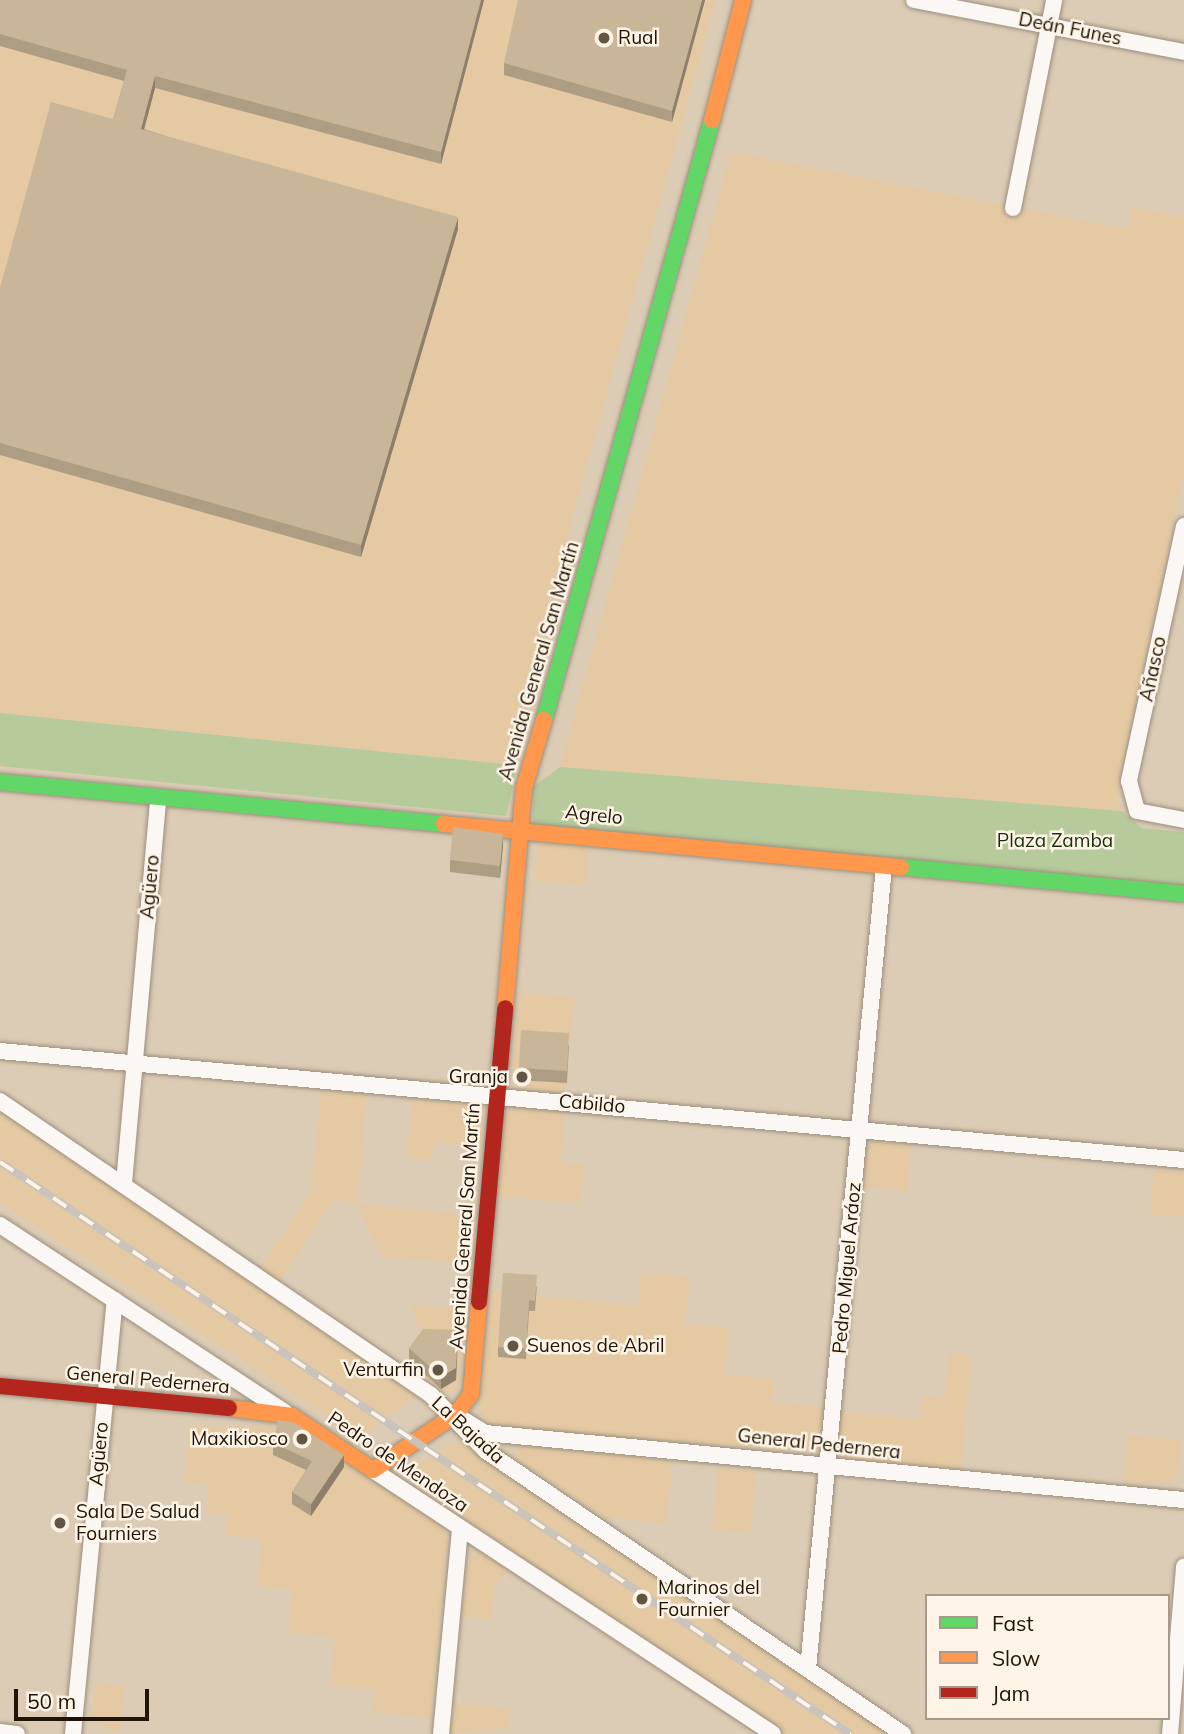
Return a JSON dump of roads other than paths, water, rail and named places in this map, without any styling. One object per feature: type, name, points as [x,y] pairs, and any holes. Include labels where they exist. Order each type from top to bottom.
[{"type":"street","name":"Avenida General San Martín","points":[[373,1470],[456,1414],[475,1381],[495,1095],[524,788],[673,269],[743,0]]},
{"type":"street","name":"Deán Funes","points":[[914,0],[1184,52]]},
{"type":"street","points":[[1013,208],[1054,0]]},
{"type":"street","name":"Añasco","points":[[1184,526],[1129,781],[1137,811],[1184,820]]},
{"type":"street","name":"Agrelo","points":[[0,782],[158,799],[522,829],[884,867],[1184,894]]},
{"type":"street","name":"Agüero","points":[[124,1183],[158,799]]},
{"type":"street","name":"Pedro Miguel Aráoz","points":[[808,1669],[884,867]]},
{"type":"street","name":"Cabildo","points":[[0,1051],[134,1060],[860,1127],[1184,1160]]},
{"type":"street","name":"La Bajada","points":[[0,1101],[124,1183],[456,1414],[486,1451],[902,1734]]},
{"type":"street","name":"Pedro de Mendoza","points":[[0,1225],[773,1734]]},
{"type":"street","name":"Agüero","points":[[73,1734],[115,1300]]},
{"type":"street","name":"General Pedernera","points":[[0,1386],[292,1416]]},
{"type":"street","name":"General Pedernera","points":[[456,1414],[485,1433],[1184,1500]]},
{"type":"street","points":[[441,1734],[460,1529]]},
{"type":"street","points":[[1170,1734],[1184,1567]]},
{"type":"street","points":[[0,1732],[17,1734]]},
{"type":"railway","points":[[0,1162],[850,1734]]},
{"type":"place","name":"Rual","points":[[604,38]]},
{"type":"place","name":"Granja","points":[[522,1077]]},
{"type":"place","name":"Suenos de Abril","points":[[513,1346]]},
{"type":"place","name":"Venturfin","points":[[438,1370]]},
{"type":"place","name":"Maxikiosco","points":[[302,1439]]},
{"type":"place","name":"Sala De Salud Fourniers","points":[[60,1523]]},
{"type":"place","name":"Marinos del Fournier","points":[[642,1599]]},
{"type":"park label","name":"Plaza Zamba","points":[[1055,841]]}]
